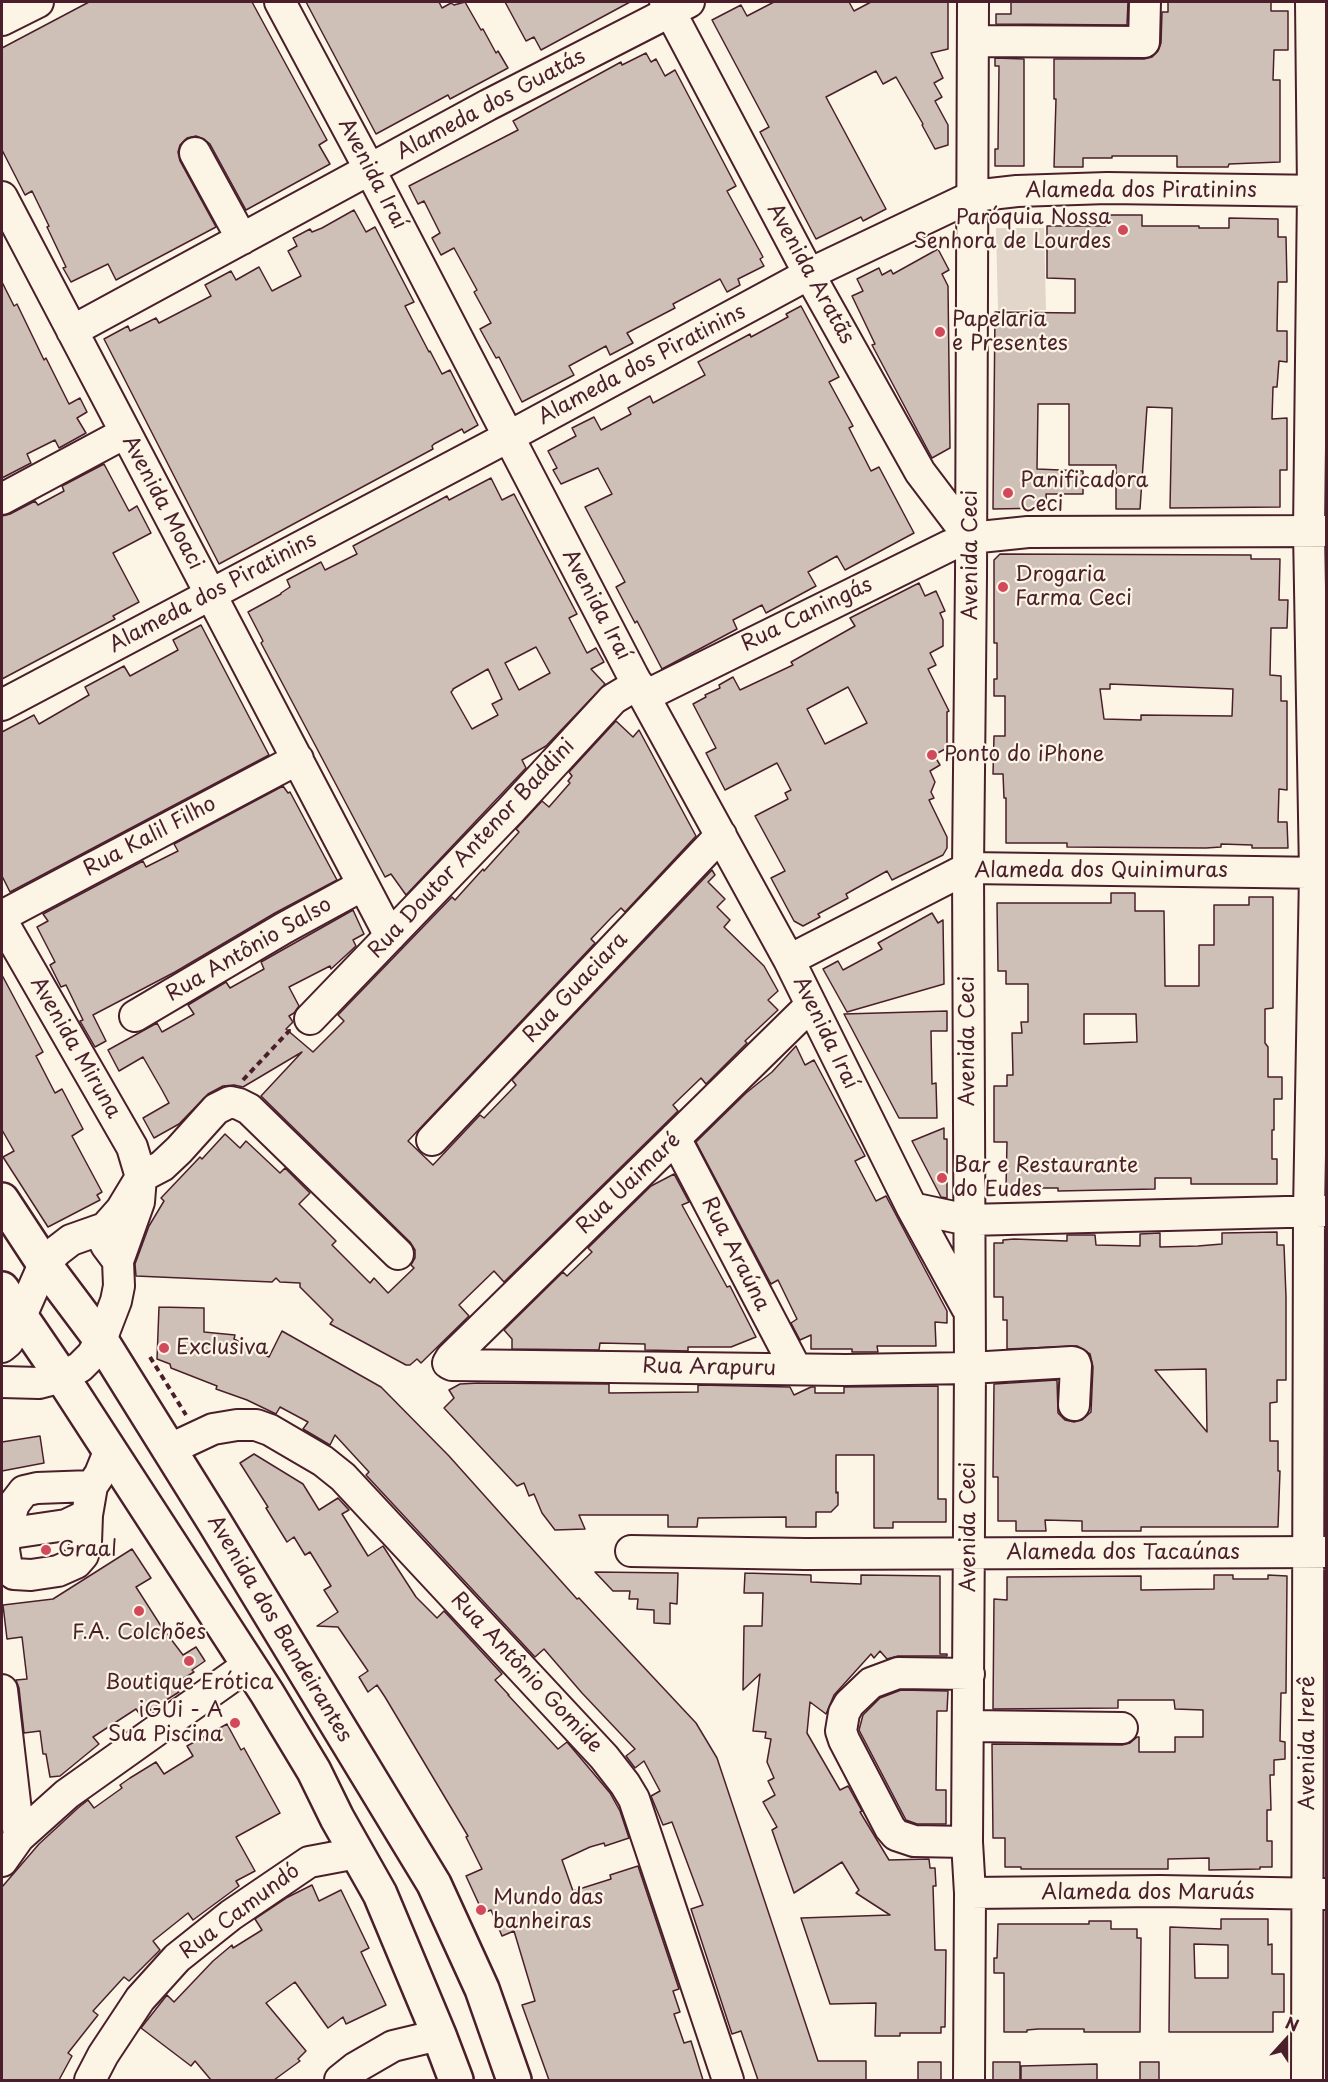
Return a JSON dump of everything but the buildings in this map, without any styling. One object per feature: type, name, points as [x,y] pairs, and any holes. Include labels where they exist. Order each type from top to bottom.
[{"type":"highway","name":"Avenida dos Bandeirantes","points":[[2,1200],[45,1264],[101,1340],[434,1884],[482,1989],[514,2080]]},
{"type":"highway","name":"Avenida dos Bandeirantes","points":[[2,1289],[62,1377],[267,1693],[314,1771],[337,1818],[380,1894],[456,2080]]},
{"type":"street","points":[[2,21],[38,2]]},
{"type":"street","name":"Avenida Iraí","points":[[280,2],[641,690],[789,960],[912,1208],[969,1311]]},
{"type":"street","name":"Avenida Ceci","points":[[969,2080],[968,868],[973,2]]},
{"type":"street","points":[[973,41],[1144,42],[1145,2]]},
{"type":"street","name":"Avenida Irerê","points":[[1307,2080],[1317,1894],[1321,873],[1318,531],[1320,191],[1311,2]]},
{"type":"street","name":"Alameda dos Guatás","points":[[72,331],[674,5]]},
{"type":"street","name":"Avenida Aratãs","points":[[674,5],[809,274],[920,472],[970,537]]},
{"type":"street","points":[[195,153],[242,239]]},
{"type":"street","name":"Alameda dos Piratinins","points":[[2,705],[508,437],[809,274],[973,196],[1017,191],[1107,188],[1320,191]]},
{"type":"street","name":"Avenida Moaci","points":[[2,196],[390,936]]},
{"type":"street","points":[[2,499],[125,433]]},
{"type":"street","name":"Rua Caningás","points":[[641,690],[970,537],[1028,532],[1318,531]]},
{"type":"street","name":"Rua Doutor Antenor Baddini","points":[[310,1019],[510,811],[612,699],[641,690]]},
{"type":"street","name":"Rua Kalil Filho","points":[[2,916],[298,759]]},
{"type":"street","name":"Rua Guaciara","points":[[432,1140],[721,835]]},
{"type":"street","name":"Alameda dos Quinimuras","points":[[789,960],[968,868],[1321,873]]},
{"type":"street","name":"Rua Antônio Salso","points":[[135,1016],[284,928],[363,885]]},
{"type":"street","name":"Avenida Miruna","points":[[2,921],[132,1147],[141,1177],[139,1202],[118,1261],[120,1272],[116,1301],[101,1340],[92,1355],[80,1367],[62,1377]]},
{"type":"street","name":"Rua Uaimaré","points":[[448,1363],[811,1005]]},
{"type":"street","points":[[2,1347],[8,1342],[45,1264],[58,1250],[71,1240],[105,1228],[114,1219],[141,1177],[162,1166],[216,1109],[230,1102],[249,1109],[398,1254]]},
{"type":"street","name":"Rua Araúna","points":[[675,1138],[796,1369]]},
{"type":"street","points":[[912,1208],[968,1220],[1318,1211]]},
{"type":"street","points":[[89,1235],[101,1240],[118,1261]]},
{"type":"street","name":"Rua Arapuru","points":[[448,1363],[452,1365],[796,1369],[970,1368],[1074,1362],[1076,1366],[1074,1405]]},
{"type":"street","points":[[2,1382],[39,1383],[62,1377]]},
{"type":"street","name":"Rua Antônio Gomide","points":[[168,1450],[213,1429],[256,1425],[270,1430],[323,1461],[343,1477],[604,1757],[634,1799],[728,2080]]},
{"type":"street","points":[[92,1486],[37,1488],[24,1491],[14,1504],[5,1534],[4,1550],[7,1568],[14,1574],[31,1575],[58,1571],[76,1563],[83,1554],[86,1543],[87,1515],[92,1486],[110,1452]]},
{"type":"street","points":[[5,1534],[66,1525],[87,1515]]},
{"type":"street","name":"Alameda dos Tacaúnas","points":[[631,1551],[1318,1552]]},
{"type":"street","points":[[10,1849],[83,1782],[247,1665]]},
{"type":"street","points":[[968,1842],[914,1841],[896,1835],[890,1828],[841,1731],[844,1713],[849,1704],[871,1683],[898,1673],[969,1674]]},
{"type":"street","points":[[2,1690],[10,1849]]},
{"type":"street","points":[[969,1726],[1122,1728]]},
{"type":"street","name":"Rua Camundó","points":[[90,2080],[102,2055],[140,1999],[177,1958],[231,1915],[309,1862],[337,1818]]},
{"type":"street","name":"Rua Camundó","points":[[309,1862],[357,1853]]},
{"type":"street","name":"Alameda dos Maruás","points":[[970,1893],[1160,1891],[1317,1894]]},
{"type":"street","points":[[340,2080],[355,2068],[393,2046],[439,2035]]},
{"type":"path","points":[[230,1102],[229,1095],[289,1031],[299,1031],[310,1019]]},
{"type":"path","points":[[150,1357],[199,1435]]},
{"type":"shaded area","points":[[996,228],[1044,228],[1046,310],[998,310]]},
{"type":"place","name":"Paróquia Nossa Senhora de Lourdes","points":[[1123,230]]},
{"type":"place","name":"Papelaria e Presentes","points":[[940,332]]},
{"type":"place","name":"Panificadora Ceci","points":[[1008,493]]},
{"type":"place","name":"Drogaria Farma Ceci","points":[[1003,587]]},
{"type":"place","name":"Ponto do iPhone","points":[[932,755]]},
{"type":"place","name":"Bar e Restaurante do Eudes","points":[[942,1178]]},
{"type":"place","name":"Exclusiva","points":[[164,1348]]},
{"type":"place","name":"Graal","points":[[46,1550]]},
{"type":"place","name":"F.A. Colchões","points":[[139,1611]]},
{"type":"place","name":"Boutique Erótica","points":[[189,1661]]},
{"type":"place","name":"iGUi - A Sua Piscina","points":[[235,1723]]},
{"type":"place","name":"Mundo das banheiras","points":[[481,1910]]}]
